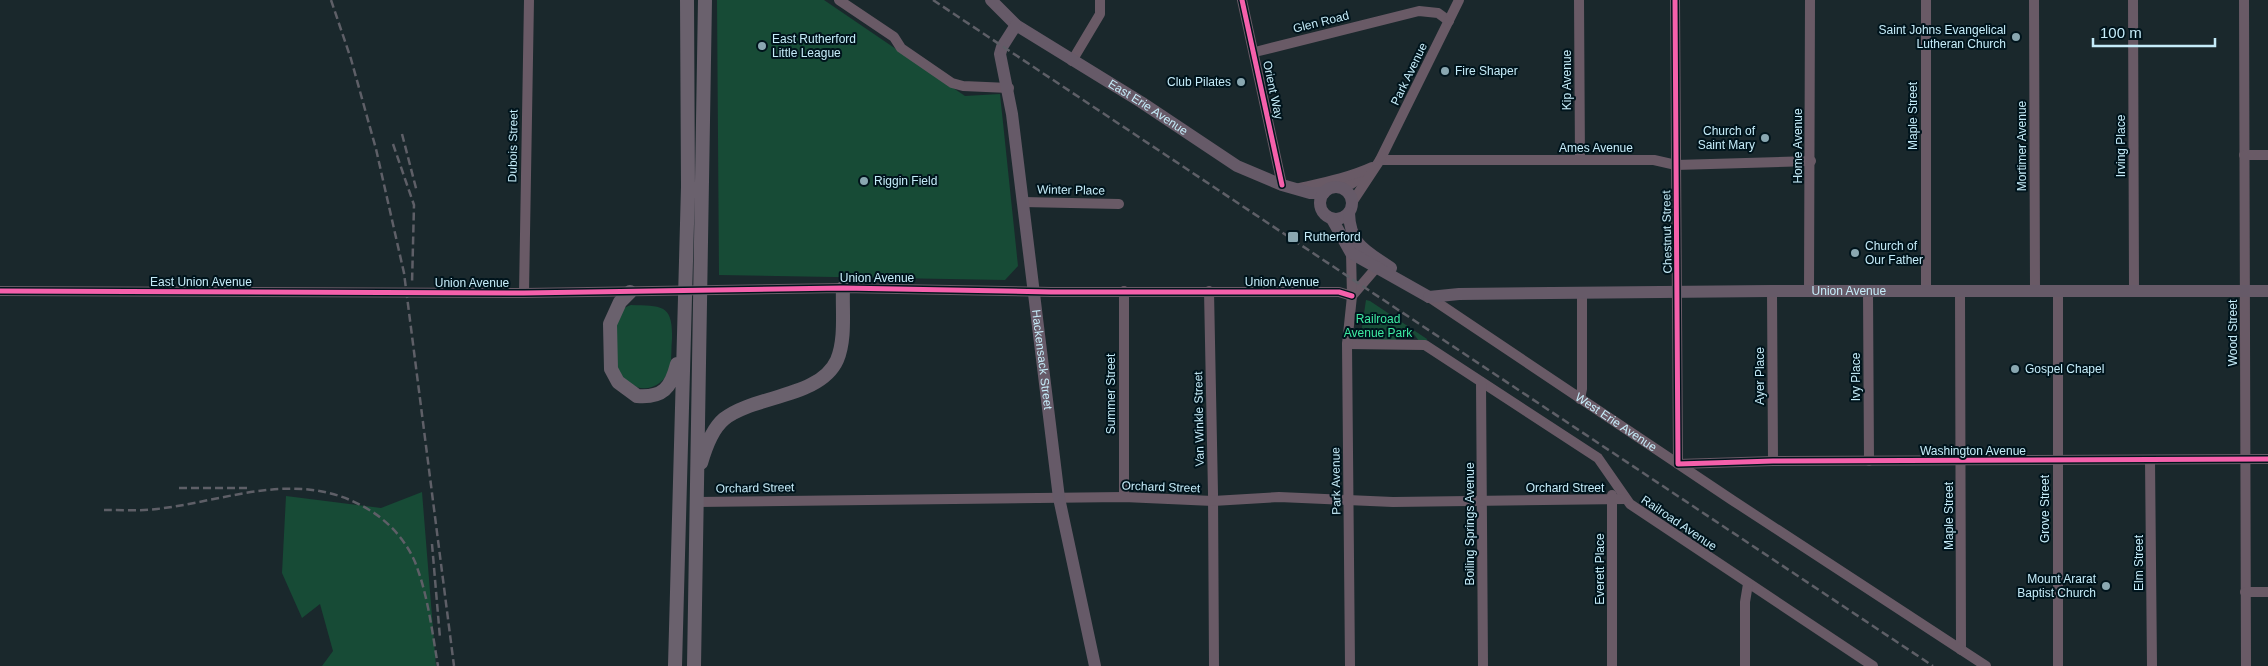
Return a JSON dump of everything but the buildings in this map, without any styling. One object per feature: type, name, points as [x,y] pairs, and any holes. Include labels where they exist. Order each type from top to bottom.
[{"type":"highway","points":[[675,666],[689,121],[687,0]]},
{"type":"highway","points":[[694,666],[705,0]]},
{"type":"highway","points":[[697,483],[705,448],[723,420],[749,406],[802,388],[822,378],[837,360],[842,332],[843,288]]},
{"type":"highway","points":[[630,292],[620,302],[610,324],[611,369],[618,382],[637,396],[656,394],[667,389],[674,379],[682,344]]},
{"type":"main road","name":"East Erie Avenue","points":[[991,0],[1016,26],[1141,102],[1237,166],[1282,185],[1310,193],[1324,193]]},
{"type":"main road","name":"Hackensack Street","points":[[1016,26],[1002,47],[1000,54],[1009,88],[1059,498],[1095,666]]},
{"type":"main road","name":"East Erie Avenue","points":[[1282,185],[1321,211]]},
{"type":"main road","points":[[1351,207],[1342,218],[1332,220],[1321,211],[1320,201],[1324,193],[1333,187],[1340,187],[1348,192],[1351,207],[1350,230],[1354,248],[1429,297]]},
{"type":"main road","name":"West Erie Avenue","points":[[1332,220],[1354,248],[1376,268],[1429,297]]},
{"type":"main road","name":"Union Avenue","points":[[1429,297],[1459,294],[1772,291],[2268,291]]},
{"type":"street","name":"Dubois Street","points":[[524,293],[529,0]]},
{"type":"street","points":[[839,0],[894,37],[902,48],[952,83],[963,86],[1009,88]]},
{"type":"street","points":[[1072,61],[1100,14],[1100,0]]},
{"type":"street","name":"Orient Way","points":[[1242,0],[1255,52],[1282,185]]},
{"type":"street","name":"Park Avenue","points":[[1351,207],[1376,163],[1460,0]]},
{"type":"street","name":"Kip Avenue","points":[[1579,0],[1580,160]]},
{"type":"street","name":"Chestnut Street","points":[[1675,0],[1678,464]]},
{"type":"street","name":"Home Avenue","points":[[1810,0],[1810,292]]},
{"type":"street","name":"Maple Street","points":[[1926,0],[1926,292]]},
{"type":"street","name":"Mortimer Avenue","points":[[2034,0],[2035,291]]},
{"type":"street","name":"Irving Place","points":[[2133,0],[2134,291]]},
{"type":"street","name":"Wood Street","points":[[2244,0],[2246,666]]},
{"type":"street","name":"Glen Road","points":[[1255,52],[1419,11],[1438,13],[1449,21]]},
{"type":"street","points":[[2244,155],[2268,155]]},
{"type":"street","name":"Ames Avenue","points":[[1376,163],[1654,160],[1676,165],[1810,161]]},
{"type":"street","points":[[1295,189],[1335,178],[1349,177],[1376,163]]},
{"type":"street","name":"Park Avenue","points":[[1340,187],[1355,182],[1376,163]]},
{"type":"street","name":"Winter Place","points":[[1023,202],[1119,204]]},
{"type":"street","name":"Park Avenue","points":[[1350,666],[1347,344],[1354,248]]},
{"type":"street","points":[[1352,296],[1376,268]]},
{"type":"street","name":"Union Avenue","points":[[401,292],[524,293],[843,288],[1339,292],[1352,296]]},
{"type":"street","name":"East Union Avenue","points":[[0,291],[401,292]]},
{"type":"street","name":"Summer Street","points":[[1124,291],[1124,497]]},
{"type":"street","name":"Van Winkle Street","points":[[1208,291],[1213,501],[1214,666]]},
{"type":"street","name":"Ayer Place","points":[[1772,291],[1773,461]]},
{"type":"street","name":"Ivy Place","points":[[1868,292],[1869,461]]},
{"type":"street","name":"Maple Street","points":[[1960,292],[1962,461],[1961,650]]},
{"type":"street","name":"Grove Street","points":[[2058,292],[2058,666]]},
{"type":"street","points":[[1580,399],[1582,294]]},
{"type":"street","name":"West Erie Avenue","points":[[1429,297],[1678,464],[1986,666]]},
{"type":"street","name":"Railroad Avenue","points":[[1347,344],[1425,344],[1598,458],[1625,499],[1748,584],[1873,666]]},
{"type":"street","name":"Boiling Springs Avenue","points":[[1482,382],[1483,666]]},
{"type":"street","name":"Elm Street","points":[[2150,460],[2152,666]]},
{"type":"street","name":"Washington Avenue","points":[[1678,464],[1773,461],[2268,460]]},
{"type":"street","name":"Everett Place","points":[[1609,472],[1613,500],[1612,666]]},
{"type":"street","name":"Orchard Street","points":[[696,502],[1124,497],[1213,501],[1278,497],[1349,501],[1625,499]]},
{"type":"street","points":[[1745,666],[1745,602],[1748,584]]},
{"type":"street","points":[[2245,592],[2268,592]]},
{"type":"green space","name":"Riggin Field","points":[[717,0],[824,0],[965,96],[1000,94],[1018,266],[1005,280],[719,275]]},
{"type":"green space","name":"Railroad Avenue Park","points":[[1366,300],[1427,339],[1426,342],[1419,341],[1413,333],[1397,333],[1396,340],[1360,340]]},
{"type":"green space","points":[[631,305],[664,309],[668,313],[672,328],[671,359],[667,375],[655,386],[648,388],[632,386],[625,381],[618,371],[616,325],[622,311]]},
{"type":"green space","points":[[422,492],[436,666],[322,666],[333,651],[320,604],[302,618],[282,573],[286,496],[381,508]]},
{"type":"railway","points":[[331,0],[351,59],[376,149],[404,273],[454,666]]},
{"type":"railway","points":[[933,0],[1933,666]]},
{"type":"railway","points":[[402,134],[417,192]]},
{"type":"railway","points":[[393,144],[414,205],[412,284]]},
{"type":"railway","points":[[179,488],[250,488]]},
{"type":"railway","points":[[104,510],[157,509],[266,490],[319,491],[345,498],[371,511],[385,521],[397,533],[411,554],[426,600],[438,666]]},
{"type":"railway","points":[[432,544],[440,638]]},
{"type":"cycle path","points":[[1242,0],[1282,185]]},
{"type":"cycle path","points":[[1675,0],[1678,464],[1773,461],[2268,459]]},
{"type":"cycle path","points":[[0,291],[524,293],[843,288],[1051,292],[1339,292],[1352,296]]},
{"type":"place","name":"Saint Johns Evangelical Lutheran Church","points":[[2016,37]]},
{"type":"place","name":"East Rutherford Little League","points":[[762,46]]},
{"type":"place","name":"Fire Shaper","points":[[1445,71]]},
{"type":"place","name":"Club Pilates","points":[[1241,82]]},
{"type":"place","name":"Church of Saint Mary","points":[[1765,138]]},
{"type":"place","name":"Riggin Field","points":[[864,181]]},
{"type":"place","name":"Rutherford","points":[[1293,237]]},
{"type":"place","name":"Church of Our Father","points":[[1855,253]]},
{"type":"place","name":"Gospel Chapel","points":[[2015,369]]},
{"type":"place","name":"Mount Ararat Baptist Church","points":[[2106,586]]}]
